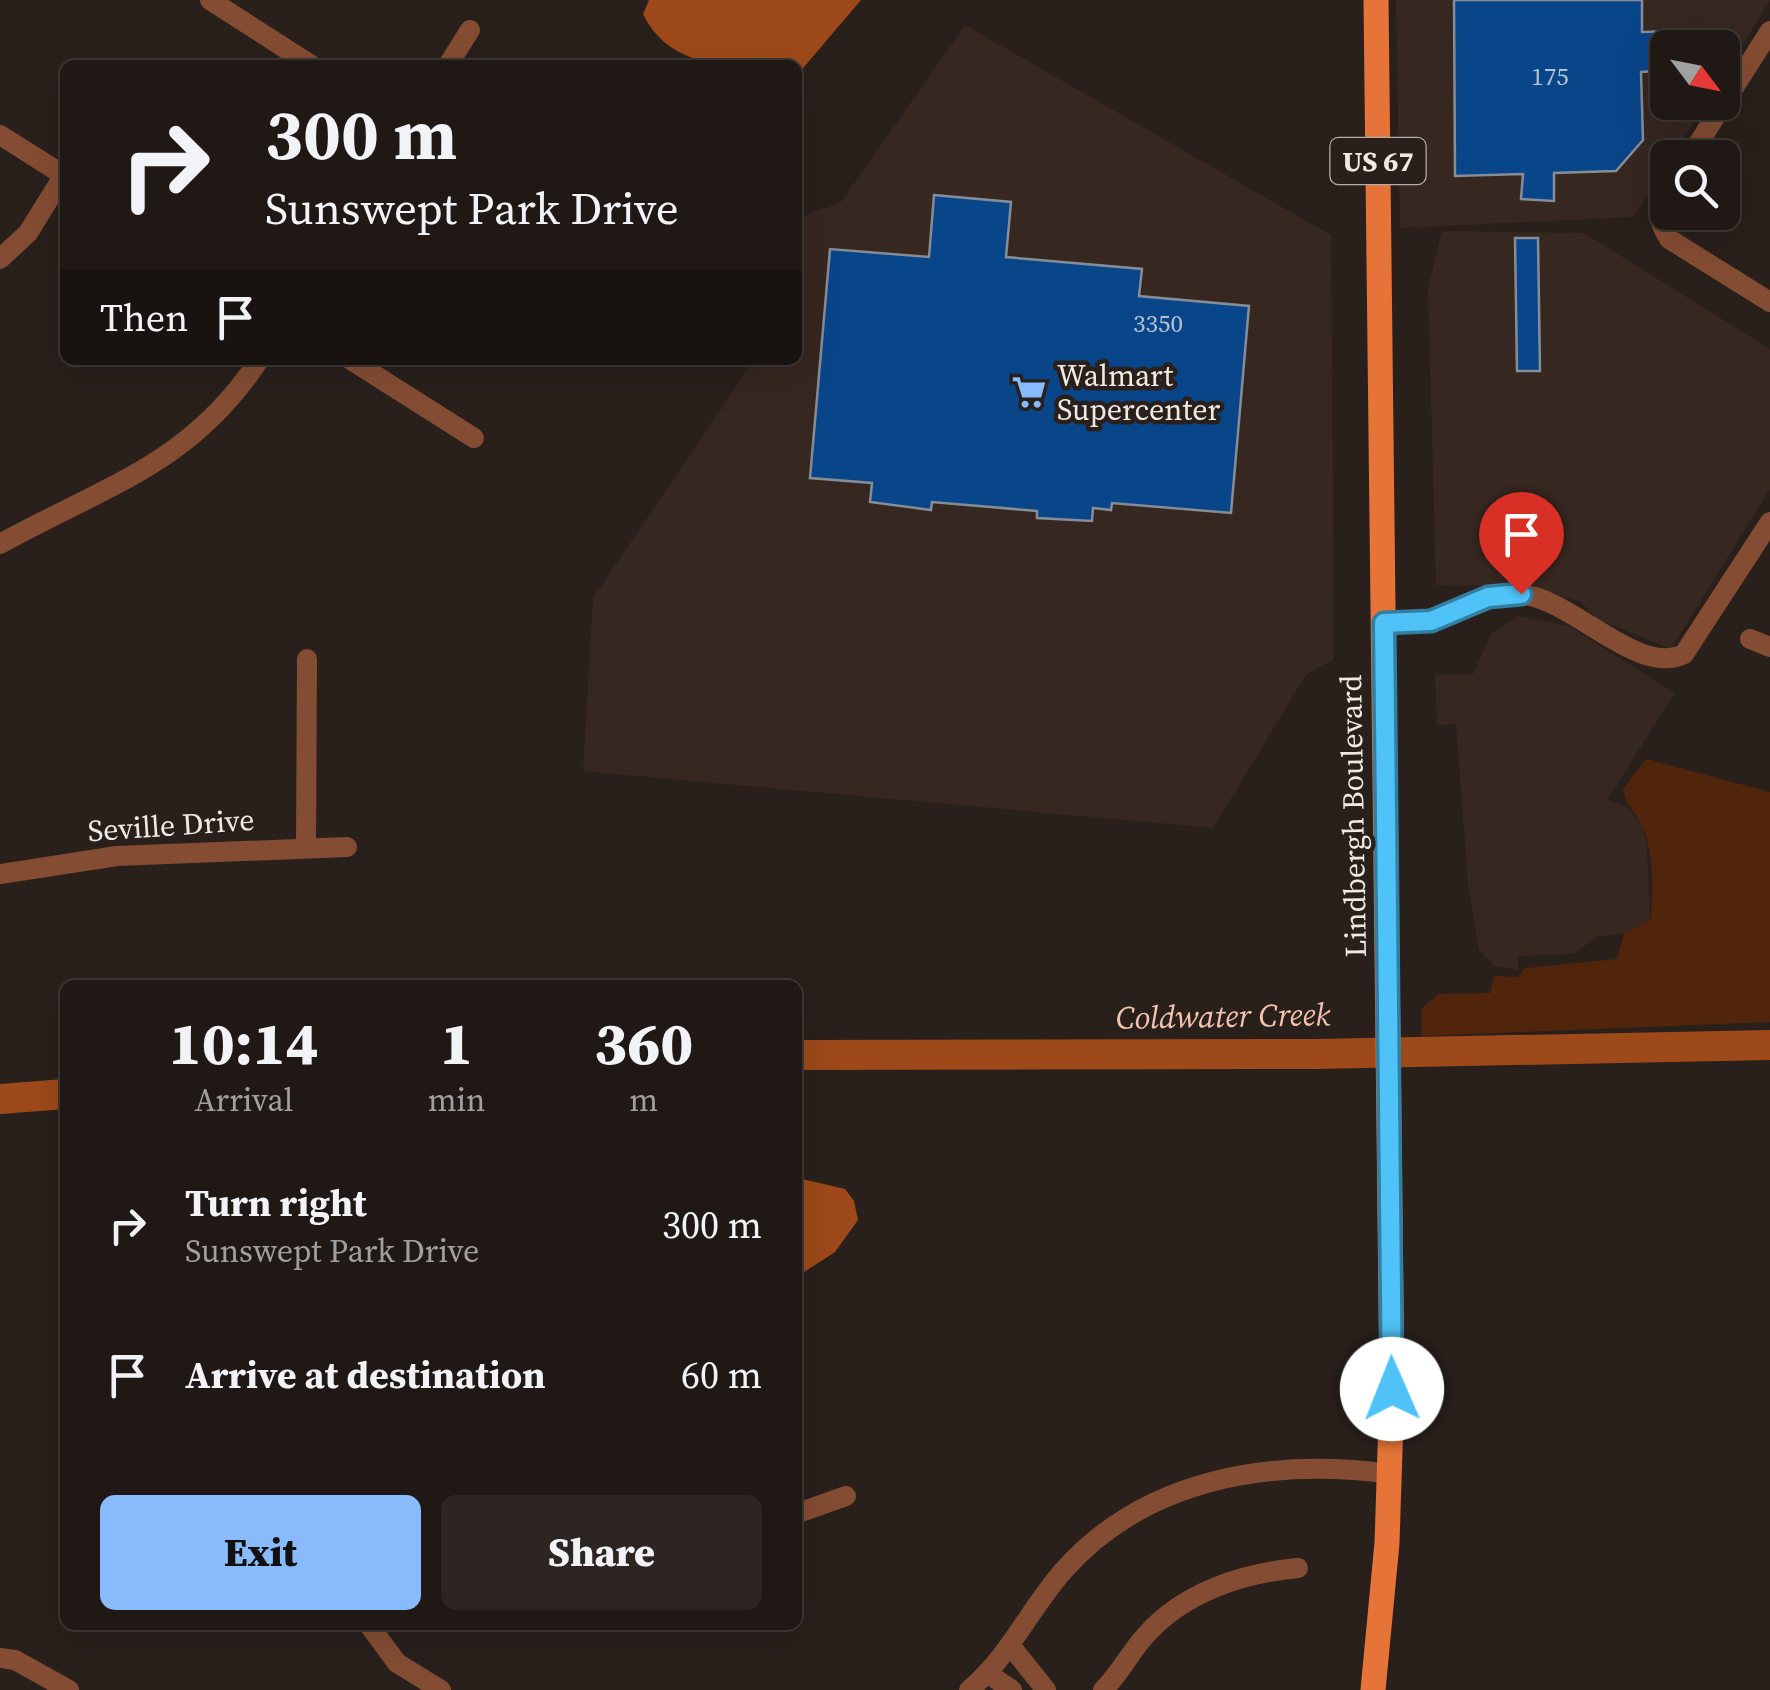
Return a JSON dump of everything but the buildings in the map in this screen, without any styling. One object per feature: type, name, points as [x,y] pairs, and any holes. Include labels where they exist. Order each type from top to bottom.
[{"type":"main road","name":"Lindbergh Boulevard","points":[[1373,1690],[1391,1474],[1376,0]]},
{"type":"street","points":[[210,0],[303,60]]},
{"type":"street","points":[[451,60],[470,30]]},
{"type":"street","points":[[1700,140],[1770,30]]},
{"type":"street","points":[[0,135],[60,173]]},
{"type":"street","points":[[0,259],[28,233],[60,184]]},
{"type":"street","points":[[1664,230],[1670,239],[1770,302]]},
{"type":"street","points":[[0,544],[149,467],[196,436],[234,398],[256,365]]},
{"type":"street","points":[[359,365],[474,438]]},
{"type":"street","points":[[1384,623],[1431,621],[1488,597],[1521,594],[1554,600],[1601,634],[1671,660],[1684,654],[1770,522]]},
{"type":"street","points":[[306,846],[307,658]]},
{"type":"street","name":"Seville Drive","points":[[0,874],[117,856],[306,846],[347,848]]},
{"type":"street","points":[[968,1690],[988,1673],[1066,1568],[1103,1534],[1151,1503],[1180,1490],[1256,1471],[1330,1469],[1391,1474]]},
{"type":"street","points":[[802,1512],[846,1496]]},
{"type":"street","points":[[1108,1689],[1149,1631],[1179,1606],[1215,1585],[1298,1568]]},
{"type":"street","points":[[373,1630],[397,1663],[441,1690]]},
{"type":"street","points":[[1010,1645],[1046,1690]]},
{"type":"street","points":[[1,1657],[69,1690]]},
{"type":"street","points":[[988,1673],[1012,1690]]},
{"type":"shaded area","points":[[649,0],[861,0],[802,69],[802,60],[690,57],[656,34],[643,14]]},
{"type":"shaded area","points":[[1396,0],[1770,0],[1740,49],[1740,30],[1650,30],[1650,120],[1695,120],[1683,140],[1650,140],[1650,192],[1634,217],[1400,228]]},
{"type":"shaded area","points":[[965,25],[1331,235],[1334,659],[1306,675],[1213,828],[583,771],[593,598],[751,365],[802,365],[803,216],[841,202]]},
{"type":"shaded area","points":[[1442,231],[1584,233],[1770,349],[1770,489],[1671,649],[1596,618],[1581,602],[1530,586],[1436,585],[1428,289]]},
{"type":"shaded area","points":[[1518,616],[1569,626],[1675,693],[1607,800],[1626,806],[1641,824],[1647,845],[1650,920],[1624,933],[1595,938],[1574,954],[1518,956],[1518,970],[1495,966],[1479,950],[1468,884],[1456,724],[1437,725],[1435,675],[1473,674],[1491,634]]},
{"type":"shaded area","points":[[1646,759],[1770,792],[1770,1022],[1422,1036],[1421,1009],[1439,994],[1490,993],[1494,976],[1518,977],[1525,968],[1617,959],[1624,933],[1650,920],[1651,858],[1641,824],[1623,789]]},
{"type":"shaded area","points":[[802,1179],[845,1189],[854,1201],[858,1220],[835,1252],[802,1273]]},
{"type":"waterway","name":"Coldwater Creek","points":[[802,1055],[1317,1054],[1770,1045]]},
{"type":"waterway","name":"Coldwater Creek","points":[[0,1099],[60,1094]]},
{"type":"place","name":"Walmart Supercenter","points":[[1029,392]]},
{"type":"route","points":[[1392,1389],[1384,623],[1431,621],[1488,597],[1521,594]]}]
